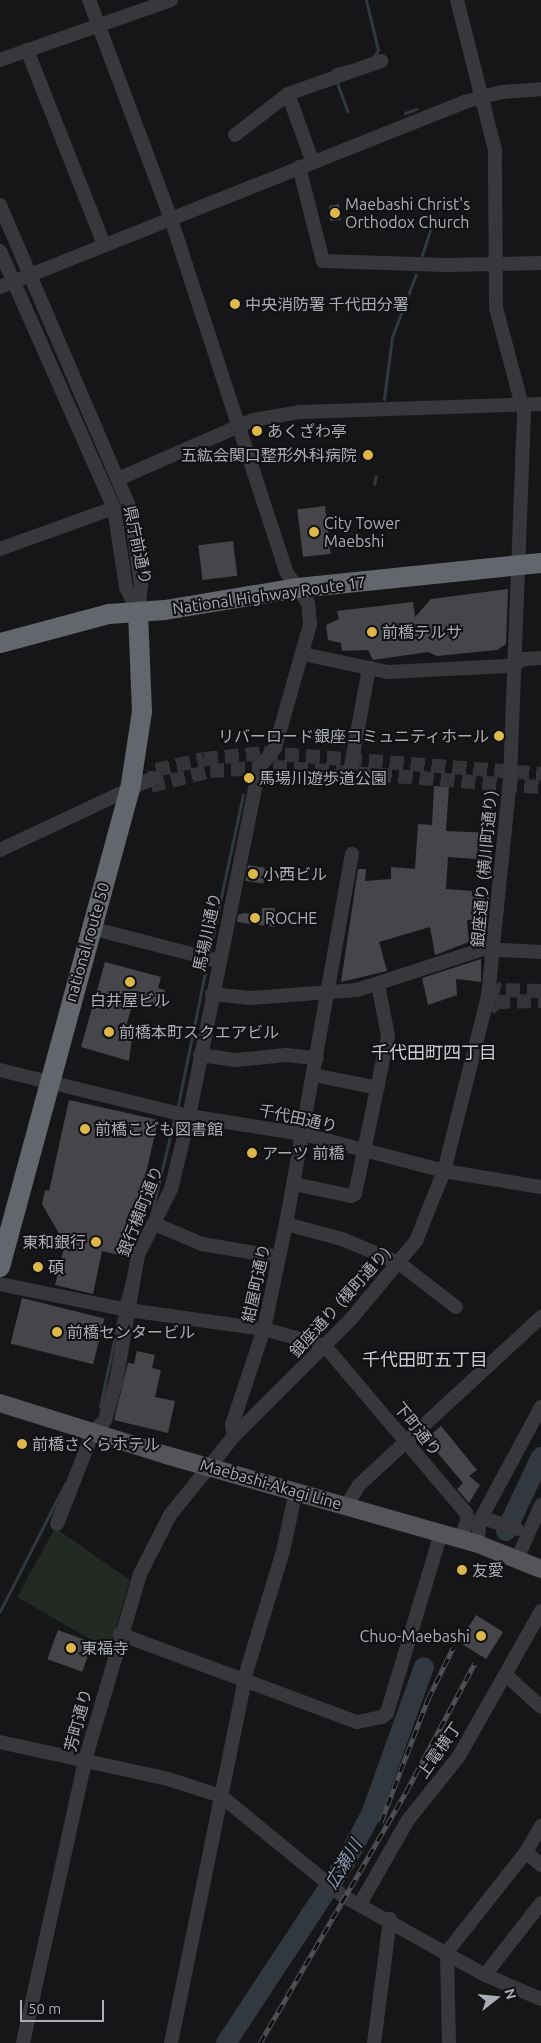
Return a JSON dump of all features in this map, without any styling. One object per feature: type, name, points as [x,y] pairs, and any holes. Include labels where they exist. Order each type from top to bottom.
[{"type":"highway","name":"National Highway Route 17","points":[[0,643],[100,615],[138,613],[298,588],[541,563]]},
{"type":"highway","name":"national route 50","points":[[0,1267],[5,1222],[48,1083],[130,790],[142,712],[138,613]]},
{"type":"main road","name":"Maebashi-Akagi Line","points":[[0,1403],[93,1432],[460,1538],[518,1557],[541,1569]]},
{"type":"street","name":"馬場川通り","points":[[89,0],[171,218],[286,571],[308,603],[310,618],[303,654],[269,761],[259,768],[212,959],[212,994],[189,1116]]},
{"type":"street","points":[[0,60],[98,24],[171,0]]},
{"type":"street","name":"銀座通り (横川町通り)","points":[[444,1171],[490,996],[510,778],[524,404],[496,308],[496,150],[479,97],[457,0]]},
{"type":"street","points":[[27,50],[104,244]]},
{"type":"street","points":[[235,135],[288,94],[381,61]]},
{"type":"street","points":[[6,284],[299,167],[312,160],[479,97],[541,89]]},
{"type":"street","points":[[288,94],[312,160]]},
{"type":"street","points":[[299,167],[323,261],[496,265],[541,263]]},
{"type":"street","name":"県庁前通り","points":[[0,205],[118,479],[134,524],[141,585],[138,613]]},
{"type":"street","name":"県庁前通り","points":[[0,251],[6,284],[114,508],[126,587],[138,613]]},
{"type":"street","points":[[118,479],[238,424],[300,412],[541,404]]},
{"type":"street","points":[[0,547],[114,508]]},
{"type":"street","points":[[303,654],[388,672],[515,664],[541,658]]},
{"type":"street","points":[[352,766],[369,668]]},
{"type":"street","points":[[0,850],[153,778]]},
{"type":"street","name":"紺屋町通り","points":[[234,1436],[232,1424],[264,1329],[286,1224],[330,990],[352,854]]},
{"type":"street","points":[[91,928],[212,959]]},
{"type":"street","points":[[212,994],[250,998],[330,990],[357,990],[483,949],[541,952]]},
{"type":"street","points":[[294,1184],[351,1196],[355,1194],[366,1152],[388,1036],[378,984]]},
{"type":"street","points":[[200,1055],[236,1060],[286,1054],[317,1058]]},
{"type":"street","name":"千代田通り","points":[[0,1070],[189,1116],[304,1134],[366,1152],[444,1171],[541,1187]]},
{"type":"street","points":[[314,1075],[378,1088]]},
{"type":"street","name":"銀行横町通り","points":[[57,1524],[93,1432],[105,1420],[116,1382],[138,1255],[171,1189],[189,1116]]},
{"type":"street","name":"銀座通り (榎町通り)","points":[[234,1436],[325,1346],[399,1264],[430,1214],[444,1171]]},
{"type":"street","points":[[155,1224],[202,1244],[279,1257]]},
{"type":"street","points":[[286,1224],[342,1239],[399,1264],[456,1307]]},
{"type":"street","points":[[0,1284],[128,1310],[264,1329],[325,1346]]},
{"type":"street","points":[[348,1505],[359,1484],[541,1317]]},
{"type":"street","name":"下町通り","points":[[325,1346],[404,1441],[484,1519]]},
{"type":"street","points":[[478,1544],[484,1519],[541,1407]]},
{"type":"street","name":"芳町通り","points":[[23,2043],[85,1760],[120,1634],[140,1574],[166,1524],[234,1436]]},
{"type":"street","points":[[171,2043],[244,1681],[283,1551],[296,1491]]},
{"type":"street","points":[[518,1557],[541,1505]]},
{"type":"street","points":[[484,1519],[515,1528]]},
{"type":"street","points":[[460,1538],[484,1519]]},
{"type":"street","points":[[120,1634],[358,1722],[385,1715],[441,1533]]},
{"type":"street","name":"上電横丁","points":[[360,1904],[408,1820],[459,1756],[541,1611]]},
{"type":"street","points":[[506,1675],[541,1707]]},
{"type":"street","points":[[0,1742],[168,1779],[221,1796],[322,1882],[338,1893],[390,1919],[485,1975],[541,1999]]},
{"type":"street","points":[[449,2043],[447,1952],[526,1852],[541,1826]]},
{"type":"street","points":[[526,1852],[541,1865]]},
{"type":"street","points":[[485,1975],[541,1903]]},
{"type":"street","points":[[374,2043],[390,1919]]},
{"type":"shaded area","points":[[55,1528],[130,1580],[109,1650],[17,1597]]},
{"type":"building","name":"Maebashi Christ's Orthodox Church","points":[[339,204],[341,220],[330,221],[329,206]]},
{"type":"building","name":"City Tower Maebshi","points":[[325,506],[331,554],[303,557],[297,509]]},
{"type":"building","points":[[233,541],[237,576],[203,580],[198,545]]},
{"type":"building","points":[[508,589],[506,644],[497,650],[437,656],[428,652],[373,660],[368,650],[342,651],[341,643],[328,640],[326,625],[339,619],[337,611],[413,602],[415,617],[431,599]]},
{"type":"building","points":[[434,786],[449,787],[446,831],[493,833],[491,860],[448,857],[446,889],[472,891],[472,896],[489,897],[487,920],[467,920],[469,942],[435,955],[430,927],[379,942],[387,971],[341,982],[358,869],[366,869],[365,881],[391,879],[391,867],[415,869],[418,824],[432,825]]},
{"type":"building","name":"小西ビル","points":[[248,865],[266,868],[263,884],[245,881]]},
{"type":"building","name":"ROCHE","points":[[262,908],[275,908],[275,927],[237,922],[238,915],[244,913],[262,916]]},
{"type":"building","points":[[481,959],[481,982],[456,979],[457,995],[428,1005],[422,978]]},
{"type":"building","points":[[105,962],[161,977],[158,988],[165,990],[161,1008],[133,1002],[126,1027],[133,1029],[129,1061],[81,1047]]},
{"type":"building","points":[[69,1100],[158,1120],[136,1219],[123,1256],[102,1251],[93,1294],[55,1285],[65,1244],[42,1204],[45,1190],[49,1191]]},
{"type":"building","name":"前橋センタービル","points":[[22,1298],[104,1319],[93,1364],[11,1344]]},
{"type":"building","points":[[137,1351],[155,1355],[152,1368],[161,1370],[155,1397],[175,1401],[168,1433],[114,1420],[128,1363],[134,1364]]},
{"type":"building","points":[[441,1426],[477,1470],[469,1476],[480,1485],[469,1503],[457,1489],[463,1483],[426,1439]]},
{"type":"building","name":"Chuo-Maebashi","points":[[476,1615],[503,1632],[486,1659],[459,1642]]},
{"type":"building","name":"東福寺","points":[[58,1630],[93,1643],[82,1672],[47,1659]]},
{"type":"waterway","points":[[366,0],[378,50],[372,59]]},
{"type":"waterway","points":[[334,74],[333,70],[347,66]]},
{"type":"waterway","points":[[336,80],[347,111]]},
{"type":"waterway","points":[[405,113],[416,109]]},
{"type":"waterway","points":[[422,255],[431,228]]},
{"type":"waterway","points":[[384,399],[392,337],[416,274]]},
{"type":"waterway","points":[[374,484],[376,476]]},
{"type":"waterway","points":[[209,953],[243,795]]},
{"type":"waterway","points":[[177,1110],[207,962]]},
{"type":"waterway","points":[[151,1215],[175,1116]]},
{"type":"waterway","points":[[121,1304],[137,1242]]},
{"type":"waterway","points":[[100,1407],[120,1312]]},
{"type":"waterway","name":"広瀬川","points":[[506,1531],[541,1457]]},
{"type":"waterway","points":[[0,1611],[65,1484]]},
{"type":"waterway","name":"広瀬川","points":[[226,2043],[346,1861],[371,1814],[424,1667]]},
{"type":"tunnel","points":[[151,786],[156,770],[204,759],[264,753],[541,774]]},
{"type":"tunnel","points":[[151,786],[210,771],[273,767],[541,787]]},
{"type":"tunnel","points":[[541,991],[497,990],[494,986],[489,1009],[496,1002],[541,1001]]},
{"type":"railway","points":[[381,1822],[428,1699],[453,1648]]},
{"type":"railway","points":[[260,2043],[406,1792],[475,1663]]},
{"type":"place","name":"Maebashi Christ's Orthodox Church","points":[[335,213]]},
{"type":"place","name":"中央消防署 千代田分署","points":[[235,304]]},
{"type":"place","name":"あくざわ亭","points":[[257,431]]},
{"type":"place","name":"五紘会関口整形外科病院","points":[[368,455]]},
{"type":"place","name":"City Tower Maebshi","points":[[314,532]]},
{"type":"place","name":"前橋テルサ","points":[[372,632]]},
{"type":"place","name":"リバーロード銀座コミュニティホール","points":[[499,736]]},
{"type":"place","name":"馬場川遊歩道公園","points":[[249,778]]},
{"type":"place","name":"小西ビル","points":[[253,874]]},
{"type":"place","name":"ROCHE","points":[[255,918]]},
{"type":"place","name":"白井屋ビル","points":[[130,982]]},
{"type":"place","name":"前橋本町スクエアビル","points":[[109,1032]]},
{"type":"place","name":"前橋こども図書館","points":[[85,1129]]},
{"type":"place","name":"アーツ 前橋","points":[[252,1153]]},
{"type":"place","name":"東和銀行","points":[[96,1242]]},
{"type":"place","name":"碩","points":[[38,1267]]},
{"type":"place","name":"前橋センタービル","points":[[57,1332]]},
{"type":"place","name":"前橋さくらホテル","points":[[22,1444]]},
{"type":"place","name":"友愛","points":[[462,1570]]},
{"type":"place","name":"Chuo-Maebashi","points":[[481,1636]]},
{"type":"place","name":"東福寺","points":[[71,1648]]},
{"type":"district","name":"千代田町四丁目","points":[[434,1052]]},
{"type":"district","name":"千代田町五丁目","points":[[425,1359]]}]
